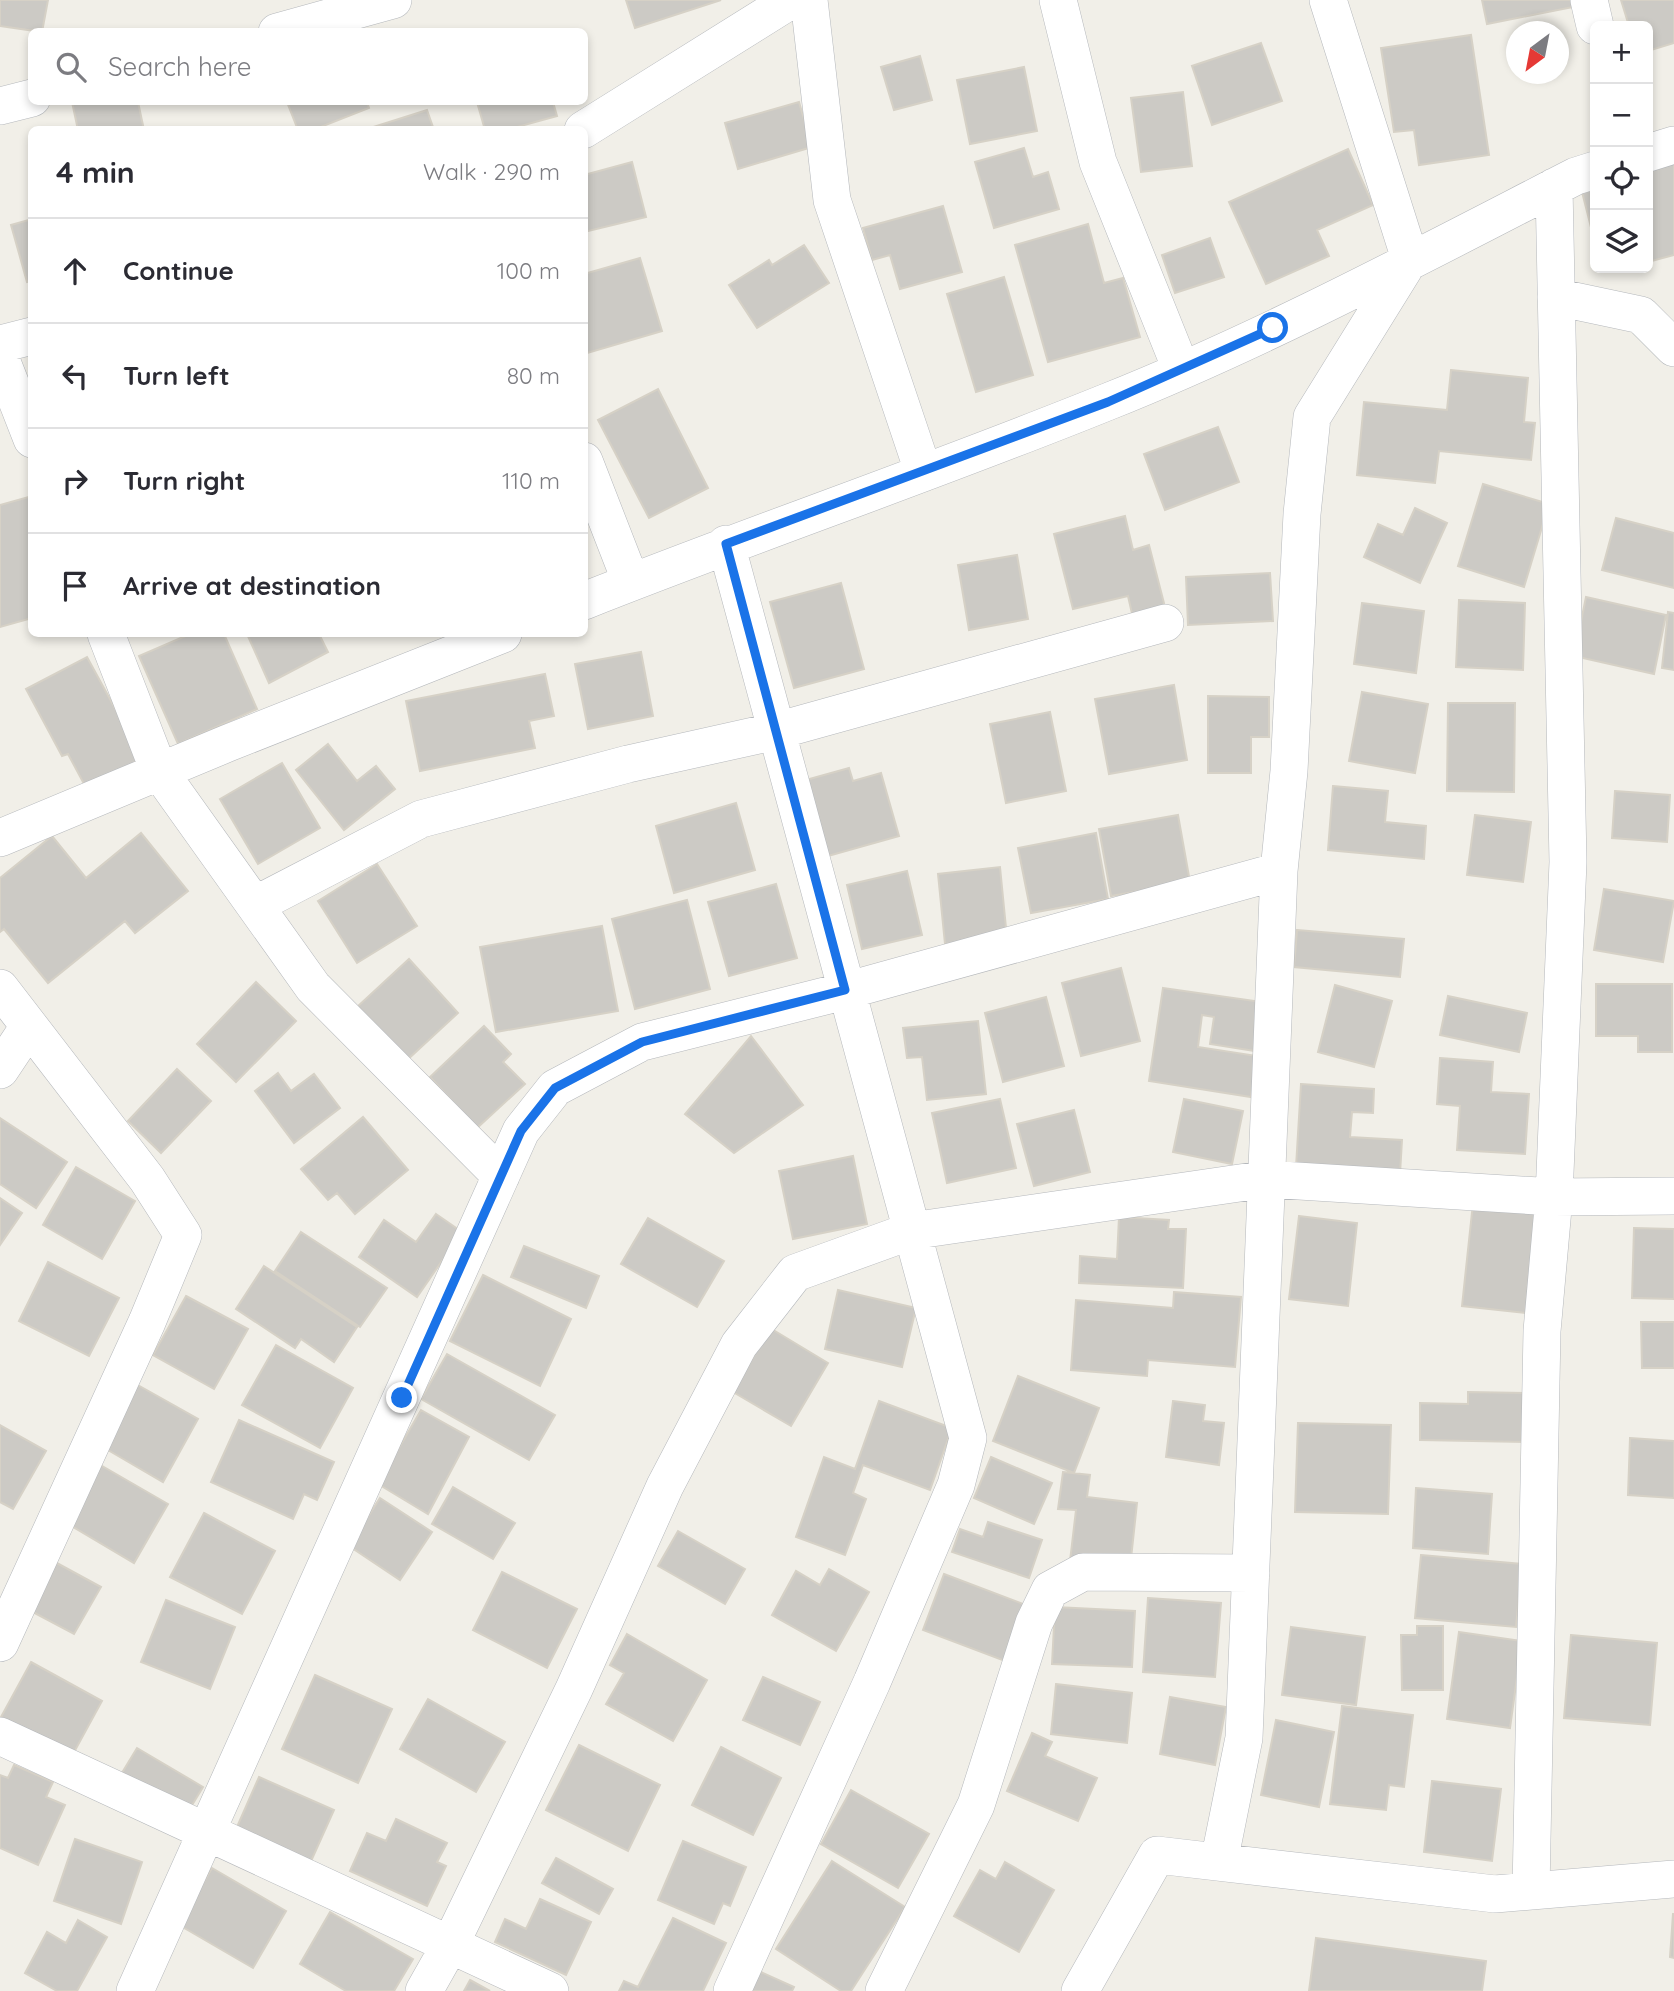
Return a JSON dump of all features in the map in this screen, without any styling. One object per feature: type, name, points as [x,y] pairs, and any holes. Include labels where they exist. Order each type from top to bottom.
[{"type":"street","points":[[292,28],[393,0]]},
{"type":"street","points":[[588,127],[791,0]]},
{"type":"street","points":[[809,0],[832,200],[923,471]]},
{"type":"street","points":[[1058,0],[1098,162],[1181,369]]},
{"type":"street","points":[[1219,1862],[1244,1738],[1279,871],[1289,771],[1302,514],[1312,417],[1410,260],[1328,0]]},
{"type":"street","points":[[1589,0],[1594,21]]},
{"type":"street","points":[[1653,151],[1674,145]]},
{"type":"street","points":[[588,599],[726,544],[1108,402],[1273,328],[1554,187],[1590,172]]},
{"type":"street","points":[[1531,1891],[1542,1331],[1554,1197],[1568,862],[1554,187]]},
{"type":"street","points":[[1556,297],[1641,315],[1674,348]]},
{"type":"street","points":[[0,344],[28,337]]},
{"type":"street","points":[[0,357],[28,429]]},
{"type":"street","points":[[588,471],[631,582]]},
{"type":"street","points":[[726,544],[968,1438],[956,1485],[930,1547],[732,1991]]},
{"type":"street","points":[[255,905],[421,819],[628,764],[776,731],[1165,623]]},
{"type":"street","points":[[107,637],[159,771],[313,987],[501,1176]]},
{"type":"street","points":[[0,838],[159,771],[495,637]]},
{"type":"street","points":[[135,1991],[521,1131],[555,1088],[642,1042],[845,990],[1279,871]]},
{"type":"street","points":[[0,988],[27,1028],[147,1179],[183,1234],[147,1322],[0,1643]]},
{"type":"street","points":[[0,1070],[27,1028]]},
{"type":"street","points":[[424,1991],[450,1945],[574,1689],[666,1486],[739,1345],[795,1273],[911,1231],[1267,1179],[1554,1197],[1674,1196]]},
{"type":"street","points":[[884,1991],[976,1805],[1034,1623],[1050,1590],[1083,1572],[1251,1573]]},
{"type":"street","points":[[0,1736],[550,1991]]},
{"type":"street","points":[[1080,1991],[1157,1855],[1495,1894],[1674,1879]]},
{"type":"building","points":[[0,0],[48,0],[43,28],[28,30],[0,26]]},
{"type":"building","points":[[626,0],[721,0],[635,28]]},
{"type":"building","points":[[1482,0],[1571,0],[1573,7],[1487,24]]},
{"type":"building","points":[[1621,0],[1674,0],[1674,43],[1653,49],[1653,21],[1627,21]]},
{"type":"building","points":[[1471,35],[1489,155],[1419,165],[1414,130],[1394,132],[1381,48]]},
{"type":"building","points":[[1261,43],[1282,101],[1212,125],[1192,66]]},
{"type":"building","points":[[920,56],[932,100],[894,110],[881,67]]},
{"type":"building","points":[[1024,67],[1037,131],[970,144],[957,80]]},
{"type":"building","points":[[1183,92],[1192,166],[1141,172],[1131,98]]},
{"type":"building","points":[[799,102],[812,147],[738,169],[725,123]]},
{"type":"building","points":[[73,105],[139,105],[143,126],[77,126]]},
{"type":"building","points":[[288,105],[368,105],[369,108],[323,126],[296,126]]},
{"type":"building","points":[[478,105],[554,105],[557,116],[521,126],[484,126]]},
{"type":"building","points":[[427,110],[433,126],[377,126]]},
{"type":"building","points":[[1024,148],[1033,177],[1048,172],[1059,209],[994,228],[975,162]]},
{"type":"building","points":[[1348,149],[1373,205],[1317,230],[1329,256],[1266,284],[1229,202]]},
{"type":"building","points":[[1674,161],[1674,255],[1653,261],[1653,210],[1653,167]]},
{"type":"building","points":[[632,162],[646,217],[588,231],[588,174]]},
{"type":"building","points":[[1590,182],[1590,223],[1580,184]]},
{"type":"building","points":[[943,206],[962,272],[900,289],[890,255],[872,260],[863,228]]},
{"type":"building","points":[[28,220],[28,282],[27,282],[11,225]]},
{"type":"building","points":[[1088,224],[1104,283],[1123,278],[1140,337],[1048,362],[1015,245]]},
{"type":"building","points":[[1210,238],[1224,277],[1175,293],[1162,255]]},
{"type":"building","points":[[804,245],[829,283],[757,328],[729,285],[769,260],[772,265]]},
{"type":"building","points":[[640,258],[662,331],[588,353],[588,273]]},
{"type":"building","points":[[1004,277],[1033,375],[976,392],[947,294]]},
{"type":"building","points":[[1451,370],[1528,378],[1524,422],[1535,423],[1531,460],[1439,451],[1435,483],[1357,475],[1364,402],[1447,410]]},
{"type":"building","points":[[658,389],[708,488],[649,518],[598,420]]},
{"type":"building","points":[[1218,427],[1239,482],[1165,510],[1144,454]]},
{"type":"building","points":[[1483,484],[1549,504],[1524,587],[1458,566]]},
{"type":"building","points":[[28,497],[28,619],[0,627],[0,505]]},
{"type":"building","points":[[1415,508],[1447,523],[1420,583],[1364,557],[1378,524],[1403,535]]},
{"type":"building","points":[[1125,516],[1133,550],[1149,545],[1166,611],[1133,618],[1128,596],[1073,609],[1054,534]]},
{"type":"building","points":[[1616,518],[1674,533],[1674,588],[1602,570]]},
{"type":"building","points":[[1017,555],[1028,619],[969,630],[958,565]]},
{"type":"building","points":[[1270,573],[1273,621],[1188,625],[1186,577]]},
{"type":"building","points":[[841,583],[864,669],[794,688],[770,602]]},
{"type":"building","points":[[1586,597],[1666,615],[1654,674],[1574,656]]},
{"type":"building","points":[[1459,600],[1525,603],[1523,670],[1456,667]]},
{"type":"building","points":[[1362,603],[1424,611],[1416,673],[1354,664]]},
{"type":"building","points":[[1668,612],[1674,613],[1674,670],[1662,668]]},
{"type":"building","points":[[183,637],[225,637],[257,709],[178,744],[139,656]]},
{"type":"building","points":[[248,637],[320,637],[328,652],[269,683]]},
{"type":"building","points":[[641,652],[653,716],[588,729],[575,664]]},
{"type":"building","points":[[87,657],[147,767],[91,797],[68,754],[62,756],[26,689]]},
{"type":"building","points":[[545,674],[554,716],[529,721],[535,748],[420,771],[406,701]]},
{"type":"building","points":[[1174,685],[1187,760],[1109,774],[1095,699]]},
{"type":"building","points":[[1362,692],[1428,704],[1415,773],[1349,761]]},
{"type":"building","points":[[1208,696],[1269,697],[1269,737],[1251,737],[1251,773],[1208,773]]},
{"type":"building","points":[[1448,703],[1515,703],[1514,792],[1447,791]]},
{"type":"building","points":[[1050,712],[1066,791],[1006,803],[990,724]]},
{"type":"building","points":[[328,744],[357,781],[376,766],[395,789],[344,830],[296,770]]},
{"type":"building","points":[[282,763],[320,828],[258,864],[220,799]]},
{"type":"building","points":[[849,768],[853,781],[881,773],[899,836],[828,856],[806,780]]},
{"type":"building","points":[[1333,786],[1388,791],[1385,822],[1426,826],[1424,859],[1328,850]]},
{"type":"building","points":[[1615,791],[1670,795],[1667,842],[1612,838]]},
{"type":"building","points":[[736,803],[755,870],[674,893],[656,826]]},
{"type":"building","points":[[1178,815],[1190,882],[1111,896],[1099,829]]},
{"type":"building","points":[[1475,815],[1531,822],[1523,882],[1467,875]]},
{"type":"building","points":[[141,833],[188,891],[135,933],[125,921],[48,983],[4,929],[0,932],[0,878],[52,836],[86,878]]},
{"type":"building","points":[[1096,833],[1108,899],[1031,913],[1018,848]]},
{"type":"building","points":[[377,864],[417,926],[357,963],[318,901]]},
{"type":"building","points":[[1000,867],[1007,938],[945,944],[938,874]]},
{"type":"building","points":[[907,871],[922,935],[862,949],[847,885]]},
{"type":"building","points":[[776,884],[797,958],[729,976],[708,902]]},
{"type":"building","points":[[1604,889],[1674,901],[1663,962],[1594,950]]},
{"type":"building","points":[[687,900],[710,989],[635,1009],[612,919]]},
{"type":"building","points":[[602,926],[618,1011],[496,1032],[480,947]]},
{"type":"building","points":[[1297,930],[1404,939],[1400,977],[1294,967]]},
{"type":"building","points":[[409,959],[458,1013],[406,1061],[357,1007]]},
{"type":"building","points":[[1121,968],[1140,1041],[1081,1056],[1062,983]]},
{"type":"building","points":[[256,982],[296,1021],[236,1082],[197,1044]]},
{"type":"building","points":[[1596,984],[1672,984],[1672,1052],[1638,1052],[1638,1036],[1596,1036]]},
{"type":"building","points":[[1335,985],[1392,1001],[1374,1067],[1318,1052]]},
{"type":"building","points":[[1163,988],[1262,1002],[1255,1051],[1210,1044],[1214,1017],[1202,1015],[1198,1047],[1257,1056],[1251,1097],[1149,1081]]},
{"type":"building","points":[[1448,996],[1527,1013],[1519,1052],[1440,1035]]},
{"type":"building","points":[[1046,997],[1064,1066],[1003,1082],[985,1013]]},
{"type":"building","points":[[978,1021],[986,1094],[927,1100],[922,1057],[907,1058],[903,1028]]},
{"type":"building","points":[[484,1026],[511,1054],[503,1062],[525,1084],[477,1128],[430,1077]]},
{"type":"building","points":[[751,1036],[803,1105],[734,1153],[685,1114]]},
{"type":"building","points":[[1440,1058],[1493,1062],[1491,1092],[1529,1094],[1525,1154],[1457,1150],[1460,1106],[1437,1104]]},
{"type":"building","points":[[177,1069],[211,1101],[161,1153],[128,1121]]},
{"type":"building","points":[[278,1073],[291,1091],[314,1074],[340,1108],[294,1143],[255,1091]]},
{"type":"building","points":[[1301,1084],[1374,1089],[1373,1113],[1352,1112],[1350,1137],[1402,1140],[1400,1174],[1296,1167]]},
{"type":"building","points":[[1000,1099],[1016,1168],[947,1183],[932,1113]]},
{"type":"building","points":[[1184,1099],[1243,1111],[1232,1164],[1173,1152]]},
{"type":"building","points":[[1074,1110],[1090,1172],[1034,1186],[1017,1124]]},
{"type":"building","points":[[363,1117],[408,1170],[355,1214],[337,1193],[328,1200],[301,1169]]},
{"type":"building","points":[[0,1118],[67,1162],[36,1208],[0,1184]]},
{"type":"building","points":[[853,1156],[867,1224],[793,1239],[779,1171]]},
{"type":"building","points":[[76,1167],[135,1201],[102,1259],[43,1225]]},
{"type":"building","points":[[0,1198],[22,1213],[0,1245]]},
{"type":"building","points":[[1473,1203],[1543,1211],[1526,1313],[1462,1306]]},
{"type":"building","points":[[436,1214],[462,1232],[417,1297],[359,1257],[384,1220],[416,1242]]},
{"type":"building","points":[[1299,1216],[1357,1223],[1348,1306],[1289,1299]]},
{"type":"building","points":[[1119,1217],[1169,1220],[1168,1229],[1186,1229],[1183,1288],[1079,1283],[1080,1256],[1117,1259]]},
{"type":"building","points":[[648,1218],[724,1261],[697,1307],[621,1264]]},
{"type":"building","points":[[1634,1228],[1674,1229],[1674,1299],[1632,1298]]},
{"type":"building","points":[[301,1232],[387,1288],[360,1327],[275,1271]]},
{"type":"building","points":[[524,1246],[599,1276],[586,1308],[511,1277]]},
{"type":"building","points":[[48,1262],[119,1298],[89,1356],[19,1321]]},
{"type":"building","points":[[264,1266],[357,1327],[334,1362],[301,1339],[295,1348],[236,1309]]},
{"type":"building","points":[[483,1275],[571,1319],[540,1386],[450,1341]]},
{"type":"building","points":[[838,1290],[916,1308],[902,1367],[825,1349]]},
{"type":"building","points":[[1174,1292],[1241,1297],[1235,1367],[1148,1360],[1147,1376],[1071,1370],[1076,1300],[1173,1308]]},
{"type":"building","points":[[186,1296],[248,1329],[214,1389],[153,1355]]},
{"type":"building","points":[[1641,1322],[1674,1322],[1674,1368],[1642,1368]]},
{"type":"building","points":[[770,1328],[828,1363],[791,1426],[733,1392]]},
{"type":"building","points":[[276,1345],[353,1388],[320,1448],[242,1405]]},
{"type":"building","points":[[447,1354],[555,1415],[529,1460],[421,1399]]},
{"type":"building","points":[[1018,1376],[1099,1408],[1074,1473],[993,1441]]},
{"type":"building","points":[[136,1384],[198,1419],[163,1482],[101,1446]]},
{"type":"building","points":[[1468,1392],[1533,1393],[1533,1442],[1420,1440],[1420,1403],[1468,1404]]},
{"type":"building","points":[[879,1401],[952,1428],[930,1490],[863,1465],[853,1493],[866,1499],[845,1555],[796,1537],[824,1457],[855,1469]]},
{"type":"building","points":[[1173,1401],[1205,1405],[1203,1421],[1224,1423],[1219,1465],[1166,1457]]},
{"type":"building","points":[[421,1410],[469,1437],[428,1514],[378,1484]]},
{"type":"building","points":[[239,1420],[334,1462],[317,1500],[304,1494],[293,1519],[211,1482]]},
{"type":"building","points":[[1298,1423],[1391,1425],[1388,1514],[1295,1512]]},
{"type":"building","points":[[0,1425],[46,1451],[13,1509],[0,1502]]},
{"type":"building","points":[[1630,1438],[1674,1441],[1674,1498],[1628,1495]]},
{"type":"building","points":[[991,1457],[1052,1483],[1034,1524],[974,1498]]},
{"type":"building","points":[[97,1463],[168,1504],[134,1563],[63,1521]]},
{"type":"building","points":[[1063,1472],[1090,1475],[1087,1497],[1137,1503],[1130,1568],[1070,1561],[1076,1510],[1058,1509]]},
{"type":"building","points":[[453,1487],[515,1523],[493,1559],[432,1524]]},
{"type":"building","points":[[1416,1488],[1492,1494],[1488,1554],[1413,1548]]},
{"type":"building","points":[[380,1498],[432,1532],[400,1580],[349,1546]]},
{"type":"building","points":[[204,1513],[275,1551],[242,1614],[170,1577]]},
{"type":"building","points":[[988,1522],[1042,1540],[1029,1578],[952,1552],[960,1529],[983,1537]]},
{"type":"building","points":[[678,1531],[745,1569],[725,1604],[658,1566]]},
{"type":"building","points":[[1421,1555],[1522,1564],[1516,1627],[1415,1618]]},
{"type":"building","points":[[55,1562],[101,1587],[74,1634],[29,1610]]},
{"type":"building","points":[[829,1569],[869,1592],[836,1651],[772,1615],[796,1571],[820,1585]]},
{"type":"building","points":[[502,1572],[577,1609],[547,1668],[473,1630]]},
{"type":"building","points":[[944,1574],[1026,1605],[1005,1661],[923,1630]]},
{"type":"building","points":[[1148,1598],[1221,1603],[1215,1677],[1143,1672]]},
{"type":"building","points":[[166,1600],[235,1627],[210,1689],[141,1662]]},
{"type":"building","points":[[1055,1607],[1135,1611],[1132,1667],[1052,1664]]},
{"type":"building","points":[[1417,1626],[1443,1626],[1443,1690],[1402,1690],[1401,1635],[1417,1635]]},
{"type":"building","points":[[1291,1627],[1365,1637],[1356,1705],[1282,1695]]},
{"type":"building","points":[[1459,1632],[1522,1641],[1510,1728],[1447,1719]]},
{"type":"building","points":[[627,1634],[707,1680],[673,1741],[606,1704],[624,1673],[610,1665]]},
{"type":"building","points":[[1571,1635],[1657,1643],[1650,1725],[1564,1718]]},
{"type":"building","points":[[31,1662],[102,1701],[72,1756],[1,1717]]},
{"type":"building","points":[[315,1675],[392,1709],[358,1783],[282,1749]]},
{"type":"building","points":[[763,1677],[820,1702],[800,1745],[743,1720]]},
{"type":"building","points":[[1056,1684],[1132,1693],[1127,1743],[1051,1734]]},
{"type":"building","points":[[1170,1697],[1226,1707],[1215,1765],[1160,1754]]},
{"type":"building","points":[[428,1699],[505,1742],[476,1792],[400,1749]]},
{"type":"building","points":[[1342,1706],[1413,1715],[1404,1787],[1389,1785],[1386,1810],[1330,1804]]},
{"type":"building","points":[[1276,1720],[1334,1732],[1319,1807],[1261,1795]]},
{"type":"building","points":[[1032,1733],[1052,1742],[1045,1756],[1097,1778],[1078,1821],[1007,1791]]},
{"type":"building","points":[[579,1745],[660,1785],[628,1851],[546,1810]]},
{"type":"building","points":[[721,1747],[781,1778],[753,1835],[692,1805]]},
{"type":"building","points":[[137,1748],[203,1787],[183,1820],[117,1781]]},
{"type":"building","points":[[14,1765],[53,1782],[46,1797],[65,1805],[38,1865],[0,1848],[0,1775],[8,1778]]},
{"type":"building","points":[[259,1777],[334,1810],[308,1868],[233,1836]]},
{"type":"building","points":[[1432,1781],[1501,1789],[1492,1861],[1424,1852]]},
{"type":"building","points":[[851,1790],[929,1834],[898,1888],[821,1844]]},
{"type":"building","points":[[396,1819],[447,1843],[437,1862],[446,1866],[427,1906],[350,1871],[367,1833],[386,1841]]},
{"type":"building","points":[[75,1839],[142,1862],[121,1924],[54,1901]]},
{"type":"building","points":[[683,1841],[746,1867],[730,1906],[723,1903],[714,1924],[658,1900]]},
{"type":"building","points":[[556,1858],[613,1889],[599,1914],[542,1883]]},
{"type":"building","points":[[832,1861],[905,1907],[851,1991],[841,1991],[776,1949]]},
{"type":"building","points":[[1005,1862],[1054,1890],[1019,1952],[954,1916],[980,1870],[996,1879]]},
{"type":"building","points":[[212,1868],[286,1911],[253,1968],[179,1925]]},
{"type":"building","points":[[540,1899],[591,1922],[566,1975],[495,1942],[505,1919],[526,1929]]},
{"type":"building","points":[[330,1912],[413,1959],[394,1991],[346,1991],[300,1964]]},
{"type":"building","points":[[1674,1914],[1674,1958],[1670,1957]]},
{"type":"building","points":[[673,1918],[726,1943],[703,1991],[619,1991],[624,1981],[638,1987]]},
{"type":"building","points":[[78,1920],[107,1937],[77,1991],[57,1991],[25,1973],[47,1932],[66,1943]]},
{"type":"building","points":[[1316,1938],[1486,1961],[1482,1991],[1309,1991]]},
{"type":"building","points":[[752,1968],[794,1987],[792,1991],[741,1991]]},
{"type":"building","points":[[470,1980],[490,1991],[464,1991]]},
{"type":"route","points":[[402,1398],[521,1131],[555,1088],[642,1042],[845,990],[726,544],[1108,402],[1273,328]]}]
